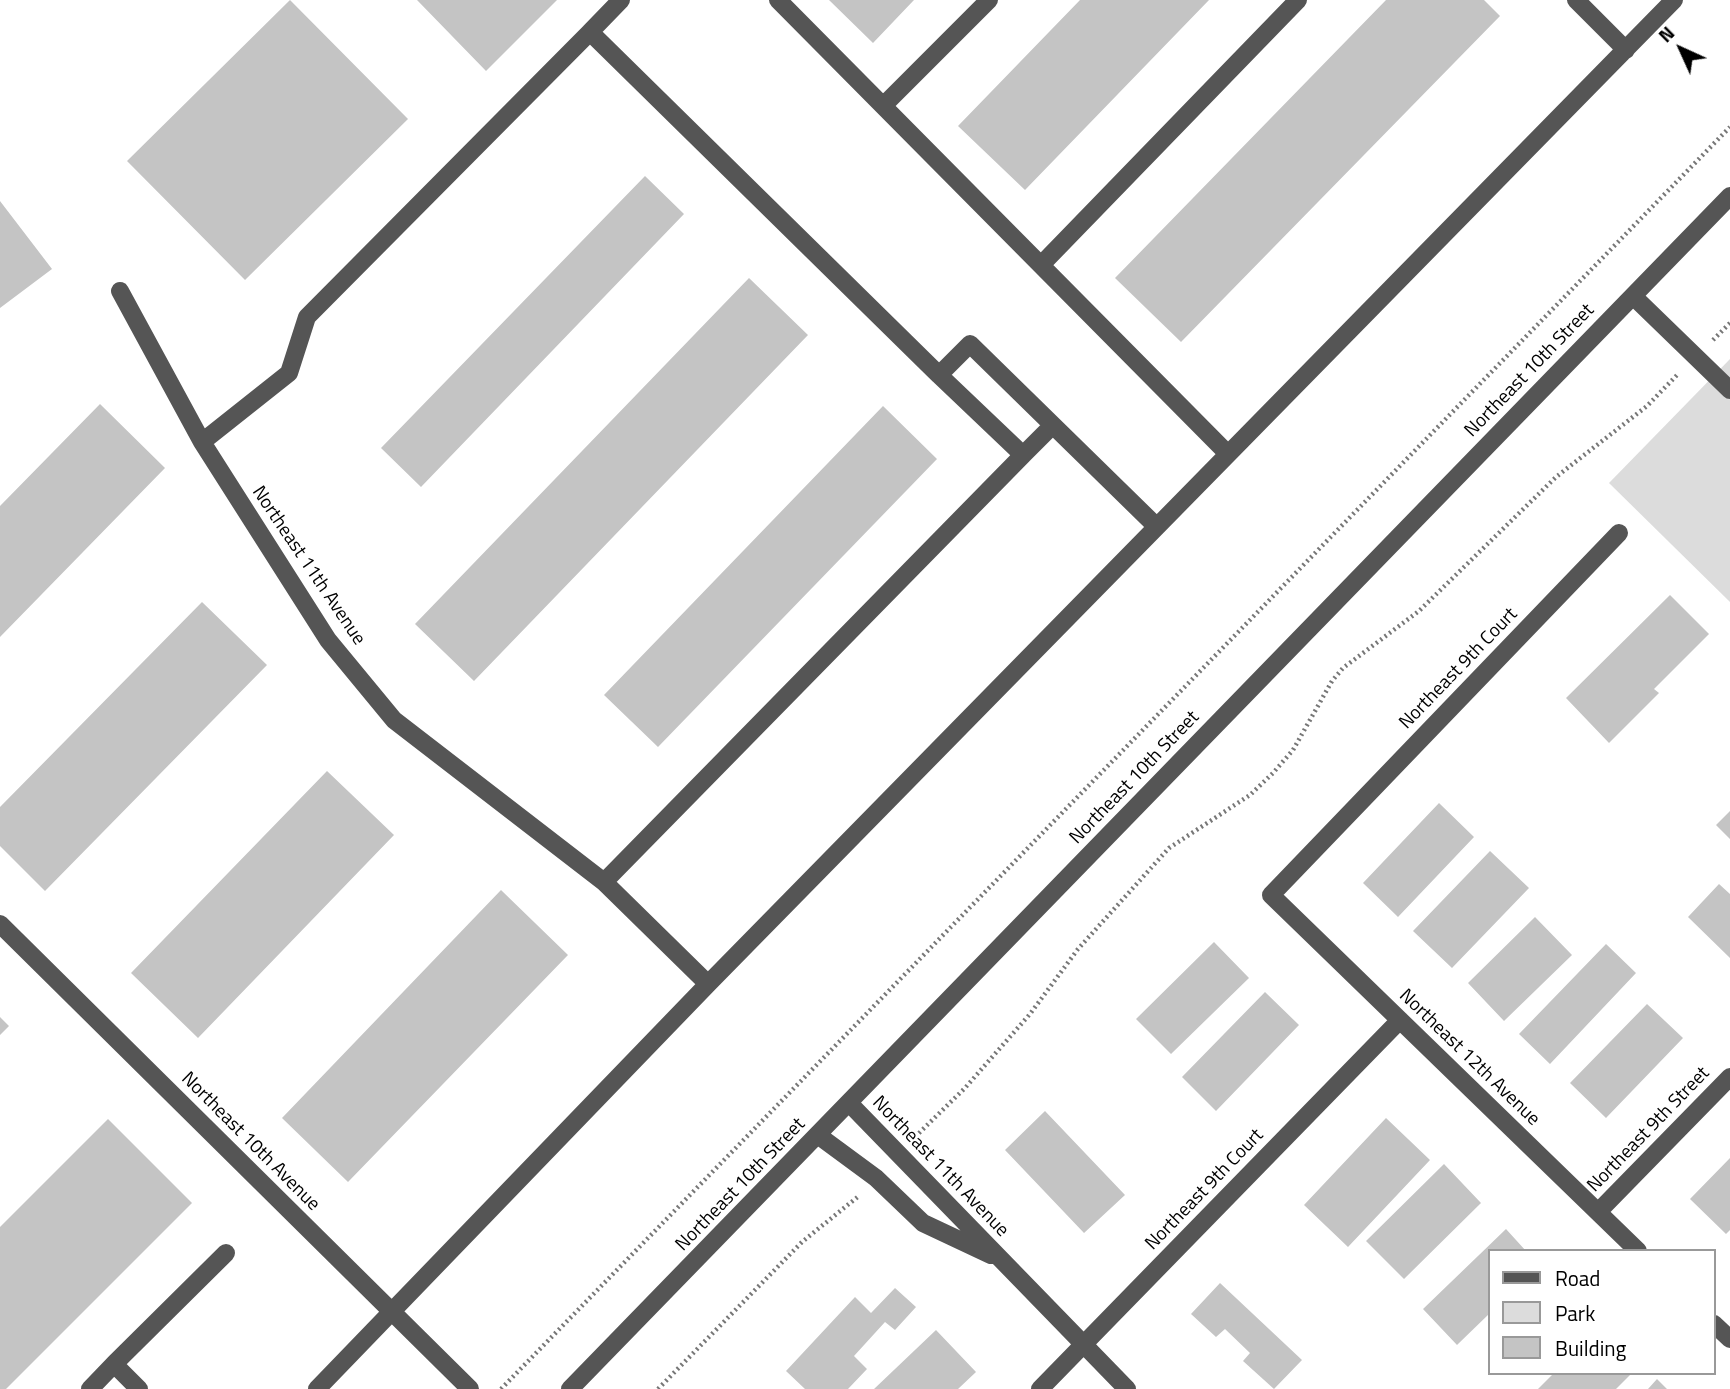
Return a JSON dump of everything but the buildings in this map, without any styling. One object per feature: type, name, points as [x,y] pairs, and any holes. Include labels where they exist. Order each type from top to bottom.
[{"type":"street","points":[[202,442],[289,373],[307,317],[621,0]]},
{"type":"street","points":[[778,0],[1228,454]]},
{"type":"street","points":[[883,106],[989,0]]},
{"type":"street","points":[[1041,265],[1298,0]]},
{"type":"street","points":[[1576,0],[1626,50]]},
{"type":"street","points":[[317,1389],[708,984],[1674,0]]},
{"type":"street","points":[[590,32],[1023,455]]},
{"type":"street","name":"Northeast 10th Street","points":[[570,1389],[819,1136],[1730,196]]},
{"type":"street","name":"Northeast 11th Avenue","points":[[120,291],[202,442],[328,640],[394,720],[604,882],[708,984]]},
{"type":"street","points":[[1633,296],[1730,390]]},
{"type":"street","points":[[939,375],[970,344],[1156,526]]},
{"type":"street","points":[[604,882],[1052,426]]},
{"type":"street","name":"Northeast 9th Court","points":[[1271,895],[1619,533]]},
{"type":"street","name":"Northeast 12th Avenue","points":[[1271,895],[1636,1249]]},
{"type":"street","name":"Northeast 10th Avenue","points":[[0,924],[470,1389]]},
{"type":"street","name":"Northeast 9th Court","points":[[1040,1389],[1400,1020]]},
{"type":"street","name":"Northeast 9th Street","points":[[1598,1212],[1730,1077]]},
{"type":"street","name":"Northeast 11th Avenue","points":[[850,1104],[1127,1389]]},
{"type":"street","name":"Northeast 11th Avenue","points":[[819,1136],[876,1178],[923,1223],[1001,1260]]},
{"type":"street","points":[[90,1389],[226,1253]]},
{"type":"street","points":[[1716,1326],[1730,1339]]},
{"type":"street","points":[[114,1364],[139,1389]]},
{"type":"path","points":[[501,1389],[1730,127]]},
{"type":"path","points":[[899,1153],[965,1088],[1030,1014],[1078,949],[1169,848],[1250,795],[1273,773],[1293,750],[1332,681],[1343,668],[1419,611],[1556,477],[1647,406],[1730,323]]},
{"type":"path","points":[[658,1389],[802,1242],[856,1199],[876,1178]]},
{"type":"green space","points":[[1730,359],[1730,602],[1609,483]]}]
